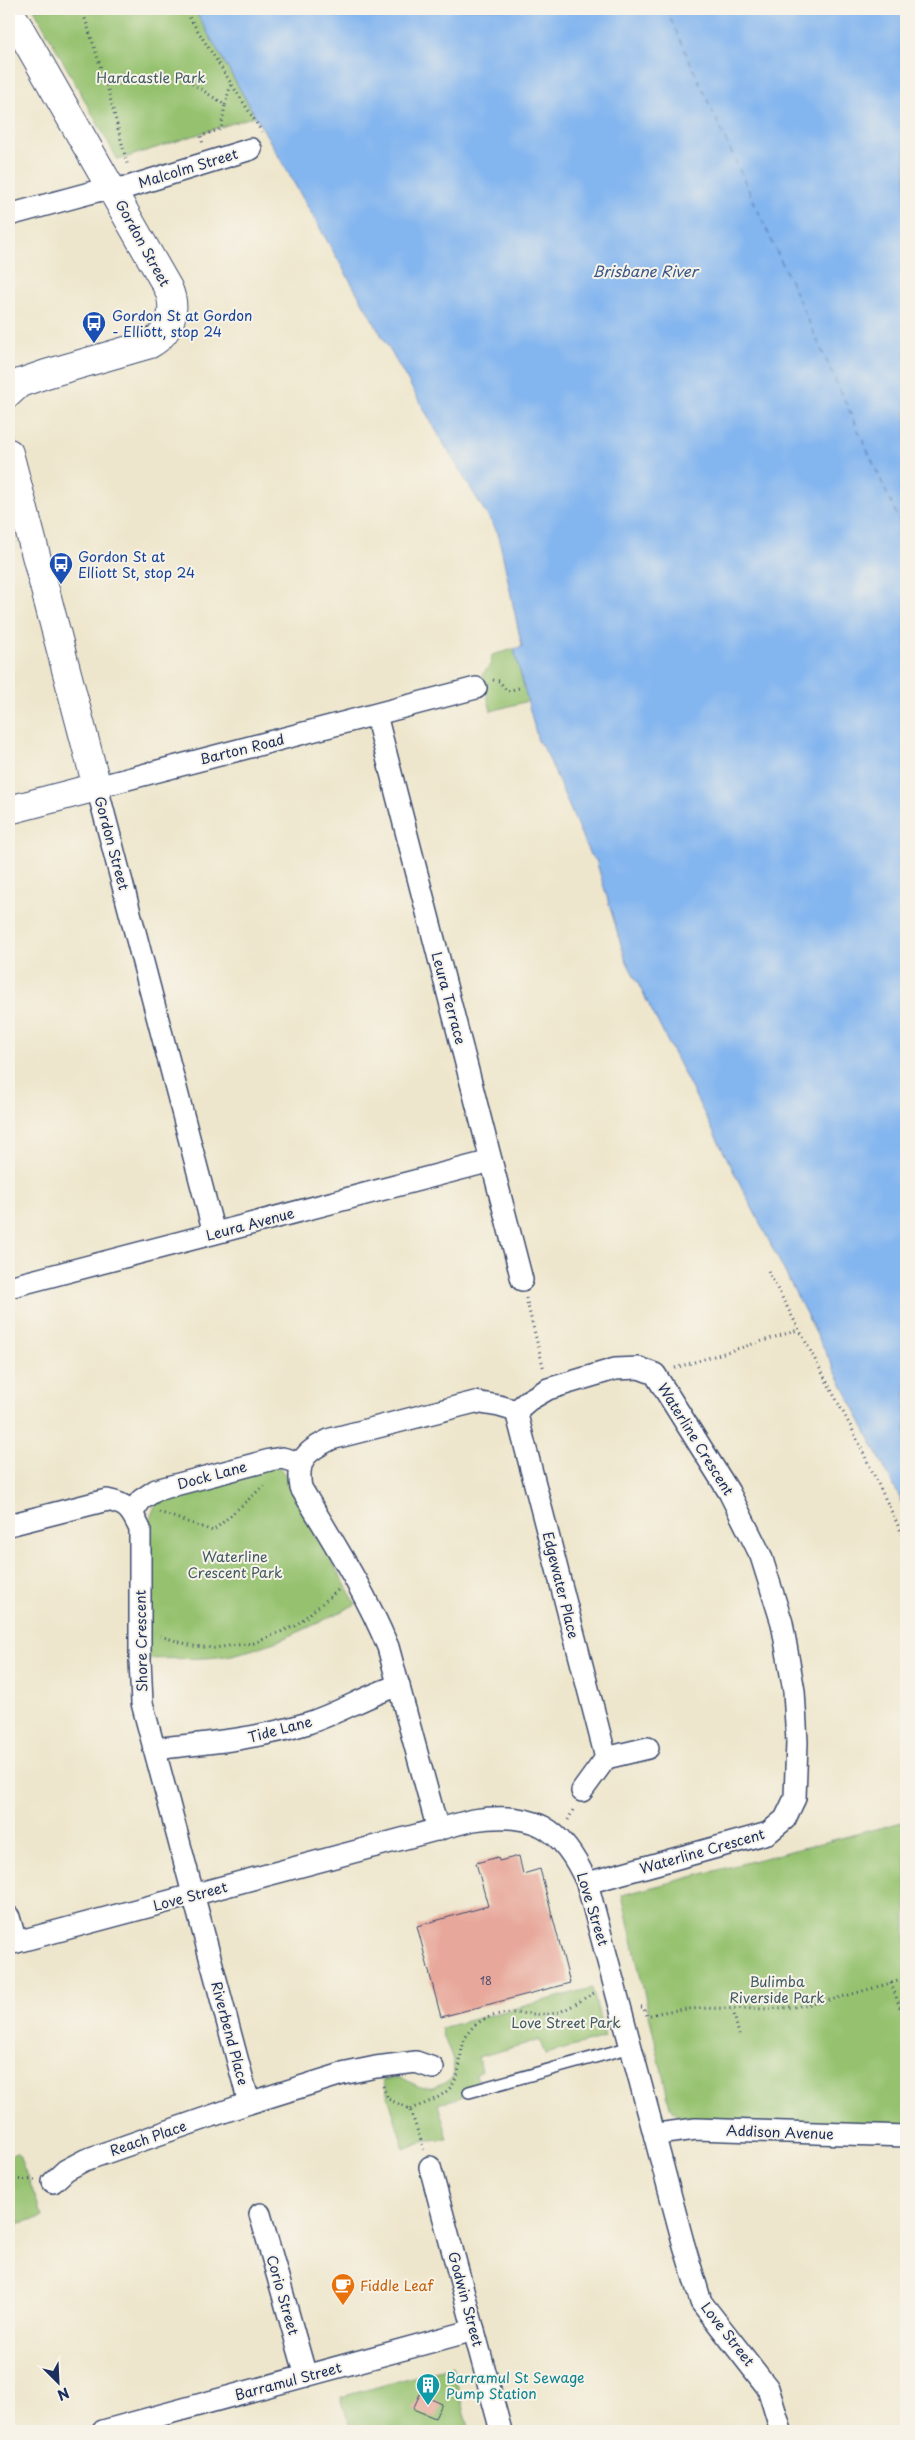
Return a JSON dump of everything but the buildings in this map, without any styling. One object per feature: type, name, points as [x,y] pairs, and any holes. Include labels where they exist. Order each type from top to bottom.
[{"type":"street","name":"Gordon Street","points":[[9,10],[120,180],[172,296],[172,313],[168,328],[150,344],[20,383],[9,393]]},
{"type":"street","name":"Malcolm Street","points":[[9,215],[120,180],[128,187],[251,149]]},
{"type":"street","name":"Gordon Street","points":[[9,453],[16,509],[97,787],[214,1233]]},
{"type":"street","name":"Barton Road","points":[[9,810],[376,715],[483,685]]},
{"type":"street","name":"Leura Terrace","points":[[376,715],[522,1280]]},
{"type":"street","name":"Leura Avenue","points":[[9,1287],[491,1161]]},
{"type":"street","name":"Waterline Crescent","points":[[516,1411],[529,1400],[548,1389],[615,1369],[639,1368],[655,1374],[729,1492],[761,1556],[782,1623],[794,1691],[797,1742],[795,1798],[785,1819],[768,1834],[587,1883]]},
{"type":"street","points":[[438,1830],[388,1647],[377,1620],[302,1488],[299,1476],[301,1463],[310,1449],[331,1439],[475,1402],[516,1411]]},
{"type":"street","name":"Edgewater Place","points":[[516,1411],[606,1758]]},
{"type":"street","name":"Dock Lane","points":[[135,1509],[156,1490],[277,1459],[301,1463]]},
{"type":"street","points":[[9,1525],[107,1500],[122,1503],[135,1509]]},
{"type":"street","name":"Shore Crescent","points":[[135,1509],[140,1530],[142,1633],[140,1660],[142,1703],[193,1895]]},
{"type":"street","name":"Tide Lane","points":[[154,1749],[247,1738],[309,1723],[399,1685]]},
{"type":"street","points":[[582,1792],[606,1758],[648,1748]]},
{"type":"street","name":"Love Street","points":[[12,1943],[472,1820],[500,1816],[524,1818],[560,1838],[578,1861],[587,1883],[701,2302],[768,2388],[781,2431]]},
{"type":"street","name":"Riverbend Place","points":[[193,1895],[249,2103],[342,2074],[376,2067],[416,2062],[433,2068]]},
{"type":"street","points":[[9,1917],[12,1943]]},
{"type":"street","name":"Reach Place","points":[[53,2182],[66,2170],[85,2160],[249,2103]]},
{"type":"street","name":"Addison Avenue","points":[[655,2137],[665,2133],[696,2129],[906,2136]]},
{"type":"street","name":"Godwin Street","points":[[430,2167],[501,2431]]},
{"type":"street","name":"Corio Street","points":[[260,2214],[306,2376]]},
{"type":"street","name":"Barramul Street","points":[[103,2431],[474,2330]]},
{"type":"lane","points":[[469,2092],[631,2047]]},
{"type":"path","points":[[82,9],[108,90],[120,180]]},
{"type":"path","points":[[184,9],[264,136],[251,149]]},
{"type":"path","points":[[184,78],[225,104]]},
{"type":"path","points":[[209,162],[201,136],[221,129],[225,104],[232,84]]},
{"type":"path","points":[[483,685],[497,679],[510,692],[519,688]]},
{"type":"path","points":[[768,1271],[852,1429],[906,1542]]},
{"type":"path","points":[[522,1280],[548,1389]]},
{"type":"path","points":[[655,1374],[798,1330]]},
{"type":"path","points":[[135,1509],[213,1531],[283,1468],[277,1459]]},
{"type":"path","points":[[142,1633],[164,1637],[193,1646],[214,1648],[254,1643],[296,1626],[353,1576]]},
{"type":"path","points":[[560,1838],[582,1792]]},
{"type":"path","points":[[623,2012],[644,2007],[647,2016],[663,2012],[701,2008],[733,2010],[781,2008],[811,2004],[906,1979]]},
{"type":"path","points":[[891,1983],[902,2013]]},
{"type":"path","points":[[376,2067],[388,2099],[410,2109],[434,2100],[451,2087],[459,2068],[461,2047],[468,2033],[477,2023],[511,2012],[544,2014],[558,2012],[585,1997],[615,1985]]},
{"type":"path","points":[[733,2010],[739,2035]]},
{"type":"path","points":[[433,2068],[451,2087],[469,2092]]},
{"type":"path","points":[[410,2109],[430,2167]]},
{"type":"path","points":[[9,2178],[53,2182]]},
{"type":"green space","name":"Hardcastle Park","points":[[34,9],[194,9],[255,116],[118,160]]},
{"type":"green space","points":[[514,649],[528,701],[491,711],[482,675],[491,664],[492,655]]},
{"type":"green space","name":"Waterline Crescent Park","points":[[274,1464],[287,1476],[291,1490],[356,1604],[296,1633],[249,1651],[212,1658],[148,1659],[148,1524],[159,1495]]},
{"type":"green space","name":"Bulimba Riverside Park","points":[[906,1821],[906,2128],[682,2121],[670,2107],[622,1895]]},
{"type":"green space","name":"Love Street Park","points":[[592,1988],[605,2038],[545,2054],[540,2040],[478,2057],[481,2072],[476,2074],[481,2091],[438,2104],[448,2139],[426,2140],[404,2149],[383,2080],[401,2077],[421,2087],[433,2088],[453,2077],[452,2057],[441,2028]]},
{"type":"green space","points":[[18,2153],[43,2217],[9,2226],[9,2155]]},
{"type":"green space","points":[[452,2366],[470,2431],[351,2431],[341,2397]]},
{"type":"water","name":"Brisbane River","points":[[194,9],[906,9],[906,1510],[625,958],[596,860],[590,855],[547,754],[538,741],[514,649],[522,647],[498,533],[448,451]]},
{"type":"ferry route","points":[[666,9],[906,535]]},
{"type":"place","name":"Gordon St at Gordon - Elliott, stop 24","points":[[94,344]]},
{"type":"place","name":"Gordon St at Elliott St, stop 24","points":[[61,585]]},
{"type":"place","name":"Fiddle Leaf","points":[[343,2306]]},
{"type":"place","name":"Barramul St Sewage Pump Station","points":[[428,2406]]}]
